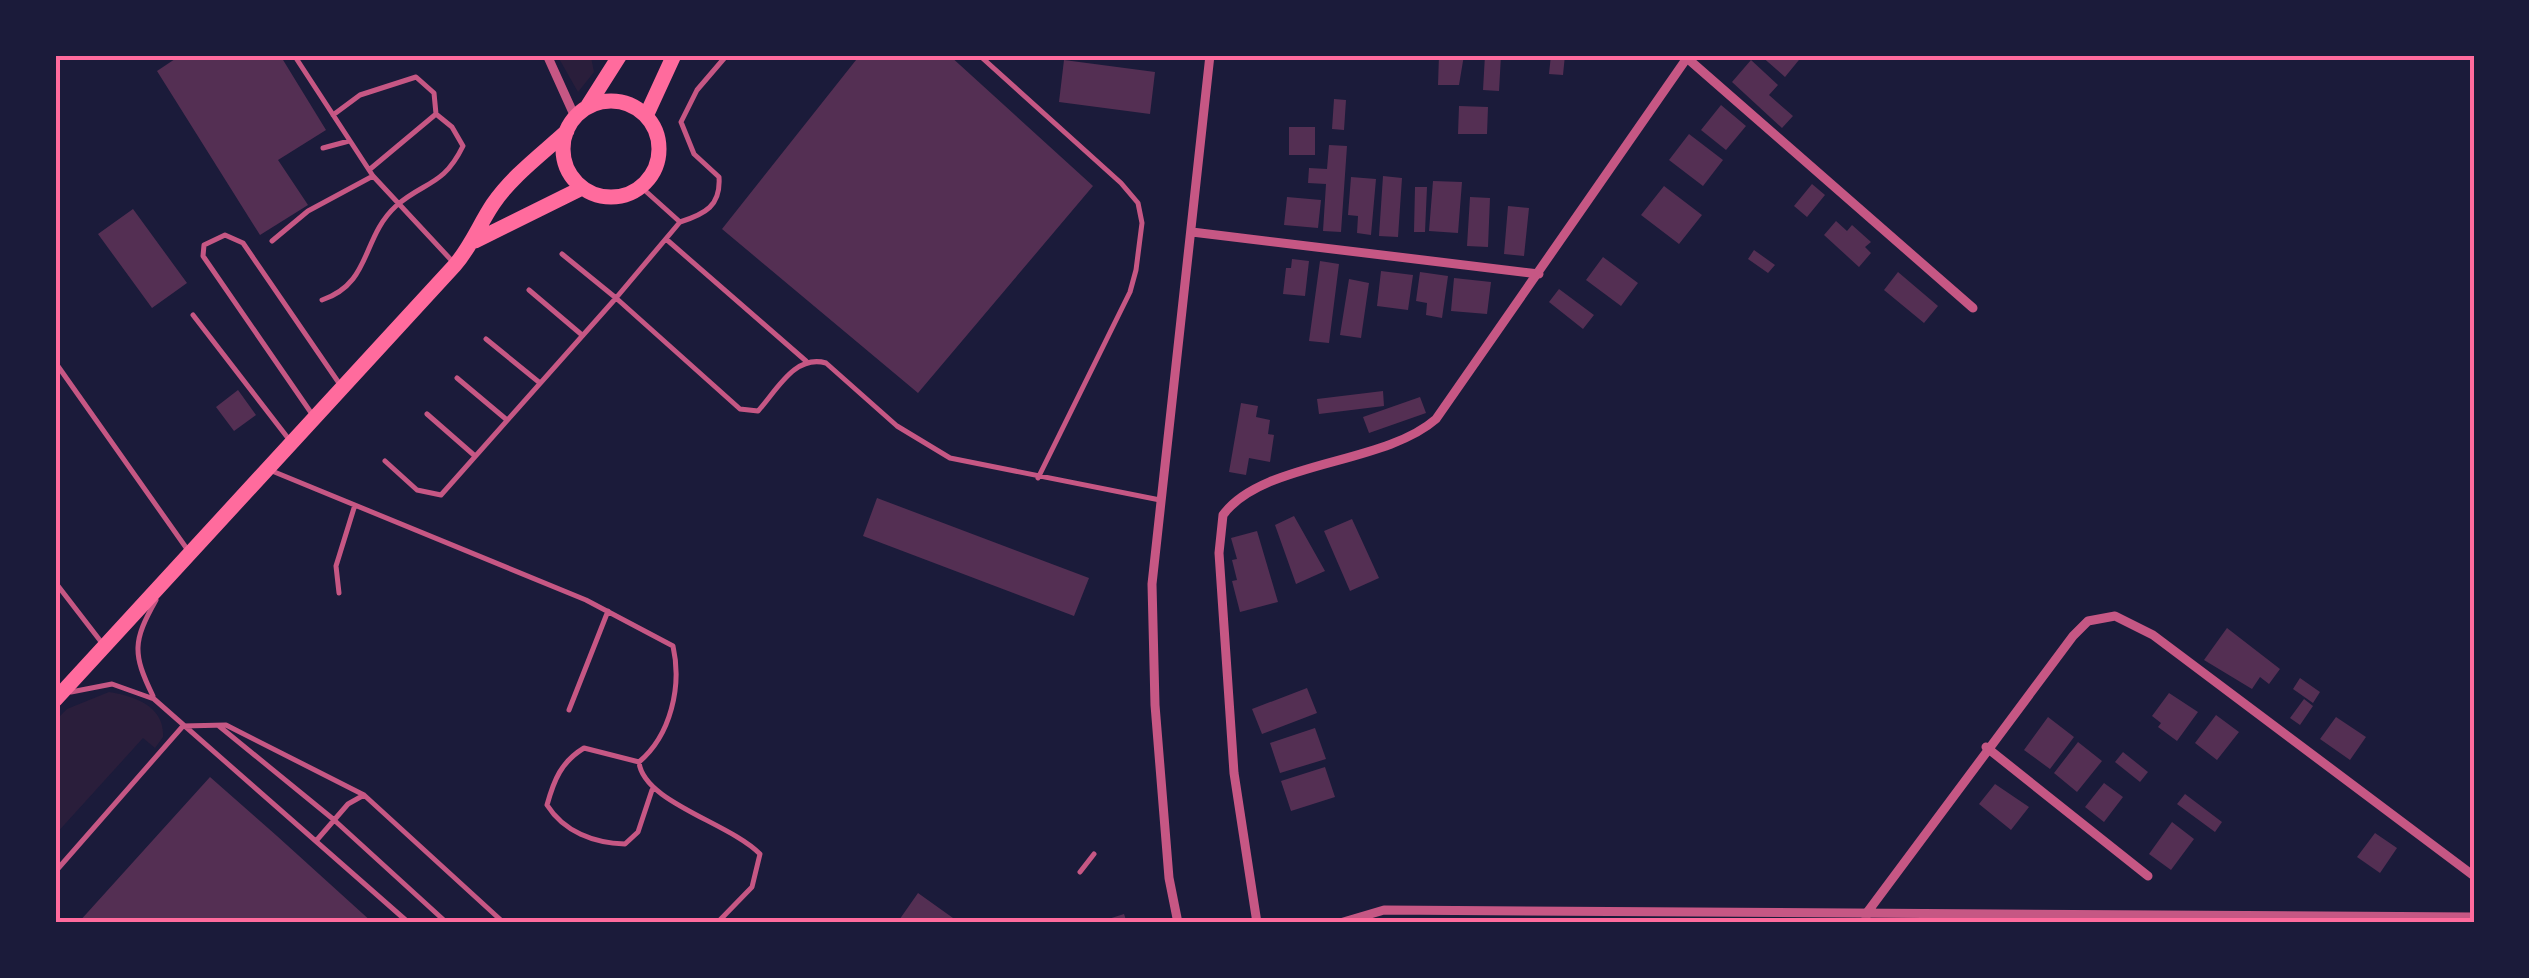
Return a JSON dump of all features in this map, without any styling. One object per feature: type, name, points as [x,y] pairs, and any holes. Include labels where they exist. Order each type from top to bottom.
[{"type":"main road","points":[[56,696],[191,556],[456,265],[475,241],[493,204],[576,118],[606,64],[620,55]]},
{"type":"main road","points":[[646,116],[674,55]]},
{"type":"main road","points":[[618,102],[646,116],[659,144],[658,160],[641,187],[612,197],[582,188],[565,162],[576,118],[618,102]]},
{"type":"main road","points":[[475,241],[582,188]]},
{"type":"street","points":[[547,55],[576,118]]},
{"type":"street","points":[[1178,923],[1169,878],[1155,705],[1152,584],[1210,55]]},
{"type":"street","points":[[1257,923],[1232,755],[1219,553],[1223,516],[1252,490],[1425,430],[1448,405],[1688,56],[1973,308]]},
{"type":"street","points":[[1192,232],[1539,274]]},
{"type":"street","points":[[1866,919],[1986,747],[2073,636],[2088,621],[2115,616],[2153,634],[2474,876]]},
{"type":"street","points":[[1986,747],[2148,876]]},
{"type":"street","points":[[1340,923],[1384,910],[1866,919],[2474,917]]},
{"type":"lane","points":[[294,55],[396,206],[456,265]]},
{"type":"lane","points":[[386,460],[417,490],[440,494],[680,222],[703,214],[715,204],[719,176],[694,154],[681,122],[697,90],[728,55]]},
{"type":"lane","points":[[978,55],[1121,183],[1138,204],[1142,223],[1130,292],[1038,478]]},
{"type":"lane","points":[[322,300],[343,293],[359,274],[378,229],[396,206],[431,187],[454,164],[463,146],[452,127],[436,114],[434,93],[416,77],[360,95],[333,115]]},
{"type":"lane","points":[[272,240],[308,211],[371,173],[436,114]]},
{"type":"lane","points":[[323,148],[350,142]]},
{"type":"lane","points":[[641,187],[680,222]]},
{"type":"lane","points":[[316,419],[203,256],[204,245],[225,235],[243,243],[343,389]]},
{"type":"lane","points":[[666,239],[806,361],[826,364],[896,426],[950,458],[1160,500]]},
{"type":"lane","points":[[562,254],[740,409],[758,411],[806,361]]},
{"type":"lane","points":[[529,290],[582,336]]},
{"type":"lane","points":[[194,315],[293,444]]},
{"type":"lane","points":[[486,339],[540,383]]},
{"type":"lane","points":[[55,362],[191,556]]},
{"type":"lane","points":[[457,378],[508,420]]},
{"type":"lane","points":[[428,414],[476,456]]},
{"type":"lane","points":[[270,470],[608,611],[673,646],[679,672],[666,724],[654,749],[639,762]]},
{"type":"lane","points":[[339,592],[336,566],[354,508]]},
{"type":"lane","points":[[154,699],[136,648],[140,630],[168,580]]},
{"type":"lane","points":[[55,582],[105,647]]},
{"type":"lane","points":[[568,710],[608,611]]},
{"type":"lane","points":[[56,696],[108,684],[138,690],[154,699],[408,923]]},
{"type":"lane","points":[[216,724],[333,819],[447,923]]},
{"type":"lane","points":[[55,872],[183,726],[216,724],[259,738],[364,795],[504,923]]},
{"type":"lane","points":[[639,762],[584,748],[568,758],[554,781],[547,805],[557,821],[582,834],[604,844],[625,844],[638,832],[652,790]]},
{"type":"lane","points":[[639,762],[640,776],[652,790],[720,824],[760,854],[752,887],[717,923]]},
{"type":"lane","points":[[316,841],[333,819],[364,795]]},
{"type":"lane","points":[[1080,872],[1094,854]]},
{"type":"shaded area","points":[[557,55],[591,57],[594,72],[578,92]]},
{"type":"shaded area","points":[[109,692],[146,704],[159,717],[163,737],[155,748],[143,738],[55,835],[55,721],[67,709]]},
{"type":"building","points":[[181,55],[280,55],[326,130],[278,160],[308,205],[260,235],[157,71]]},
{"type":"building","points":[[860,55],[949,55],[1093,186],[918,393],[722,229]]},
{"type":"building","points":[[1439,55],[1464,55],[1459,85],[1438,85]]},
{"type":"building","points":[[1485,55],[1501,55],[1499,91],[1483,90]]},
{"type":"building","points":[[1551,55],[1565,55],[1563,75],[1549,74]]},
{"type":"building","points":[[1760,55],[1803,55],[1785,77]]},
{"type":"building","points":[[1064,60],[1155,72],[1150,114],[1059,102]]},
{"type":"building","points":[[1751,60],[1778,85],[1769,95],[1793,116],[1782,128],[1732,82]]},
{"type":"building","points":[[1334,99],[1346,100],[1344,130],[1332,129]]},
{"type":"building","points":[[1721,105],[1746,126],[1726,150],[1701,130]]},
{"type":"building","points":[[1459,106],[1488,107],[1487,134],[1458,134]]},
{"type":"building","points":[[1289,127],[1315,127],[1315,155],[1289,155]]},
{"type":"building","points":[[1689,134],[1723,160],[1703,186],[1669,160]]},
{"type":"building","points":[[1329,145],[1347,146],[1341,232],[1323,231],[1326,184],[1308,183],[1309,168],[1327,169]]},
{"type":"building","points":[[1383,176],[1402,178],[1398,237],[1379,236]]},
{"type":"building","points":[[1351,177],[1376,179],[1371,235],[1357,233],[1358,216],[1348,215]]},
{"type":"building","points":[[1433,181],[1462,182],[1458,233],[1429,231]]},
{"type":"building","points":[[1812,184],[1825,195],[1807,217],[1794,206]]},
{"type":"building","points":[[1664,186],[1702,215],[1679,244],[1641,215]]},
{"type":"building","points":[[1415,187],[1427,187],[1425,232],[1414,232]]},
{"type":"building","points":[[1287,197],[1321,200],[1318,228],[1284,225]]},
{"type":"building","points":[[1470,197],[1490,198],[1488,247],[1467,246]]},
{"type":"building","points":[[1508,206],[1529,208],[1524,256],[1504,254]]},
{"type":"building","points":[[133,209],[187,283],[152,308],[98,234]]},
{"type":"building","points":[[1836,221],[1847,231],[1852,225],[1871,242],[1865,247],[1871,253],[1859,267],[1824,235]]},
{"type":"building","points":[[1754,250],[1775,265],[1768,273],[1748,259]]},
{"type":"building","points":[[1603,257],[1638,283],[1621,306],[1586,280]]},
{"type":"building","points":[[1292,259],[1309,261],[1305,296],[1283,294],[1286,268],[1291,268]]},
{"type":"building","points":[[1320,261],[1339,264],[1329,343],[1309,341]]},
{"type":"building","points":[[1381,271],[1413,275],[1408,310],[1377,306]]},
{"type":"building","points":[[1420,272],[1448,276],[1442,318],[1426,315],[1427,303],[1416,301]]},
{"type":"building","points":[[1898,272],[1938,306],[1924,323],[1884,290]]},
{"type":"building","points":[[1454,278],[1491,282],[1487,314],[1451,311]]},
{"type":"building","points":[[1349,279],[1369,283],[1361,338],[1340,335]]},
{"type":"building","points":[[1559,289],[1594,315],[1583,329],[1549,302]]},
{"type":"building","points":[[238,390],[256,415],[234,431],[216,407]]},
{"type":"building","points":[[1383,391],[1384,406],[1319,414],[1317,399]]},
{"type":"building","points":[[1420,397],[1426,413],[1369,433],[1363,417]]},
{"type":"building","points":[[1241,403],[1258,406],[1256,417],[1270,420],[1268,434],[1274,435],[1270,462],[1249,458],[1246,475],[1229,472]]},
{"type":"building","points":[[877,498],[1089,578],[1074,616],[863,536]]},
{"type":"building","points":[[1294,516],[1325,571],[1296,584],[1275,525]]},
{"type":"building","points":[[1352,519],[1379,578],[1350,591],[1324,531]]},
{"type":"building","points":[[1257,531],[1278,602],[1240,612],[1232,581],[1237,580],[1232,560],[1237,559],[1231,538]]},
{"type":"building","points":[[2227,628],[2280,669],[2269,684],[2260,677],[2252,689],[2204,660]]},
{"type":"building","points":[[2300,678],[2320,692],[2313,703],[2293,689]]},
{"type":"building","points":[[1307,688],[1317,713],[1262,734],[1252,709]]},
{"type":"building","points":[[2169,693],[2198,712],[2177,741],[2158,727],[2161,723],[2152,716]]},
{"type":"building","points":[[2304,699],[2313,706],[2300,725],[2290,718]]},
{"type":"building","points":[[2216,715],[2239,732],[2217,760],[2195,743]]},
{"type":"building","points":[[2048,717],[2074,737],[2050,769],[2024,750]]},
{"type":"building","points":[[2336,717],[2366,737],[2350,760],[2320,739]]},
{"type":"building","points":[[1315,728],[1326,759],[1280,773],[1270,743]]},
{"type":"building","points":[[2078,742],[2102,761],[2077,792],[2054,773]]},
{"type":"building","points":[[2123,752],[2148,772],[2140,782],[2115,762]]},
{"type":"building","points":[[1325,767],[1335,797],[1291,811],[1281,781]]},
{"type":"building","points":[[210,777],[277,836],[373,923],[78,923]]},
{"type":"building","points":[[2104,783],[2123,797],[2104,822],[2085,807]]},
{"type":"building","points":[[1995,784],[2029,807],[2011,830],[1979,804]]},
{"type":"building","points":[[2185,794],[2222,822],[2215,832],[2177,804]]},
{"type":"building","points":[[2172,822],[2194,839],[2171,870],[2149,854]]},
{"type":"building","points":[[2375,833],[2397,848],[2380,873],[2357,857]]},
{"type":"building","points":[[918,893],[960,923],[897,923]]},
{"type":"building","points":[[1124,914],[1127,923],[1099,923],[1099,922]]}]
